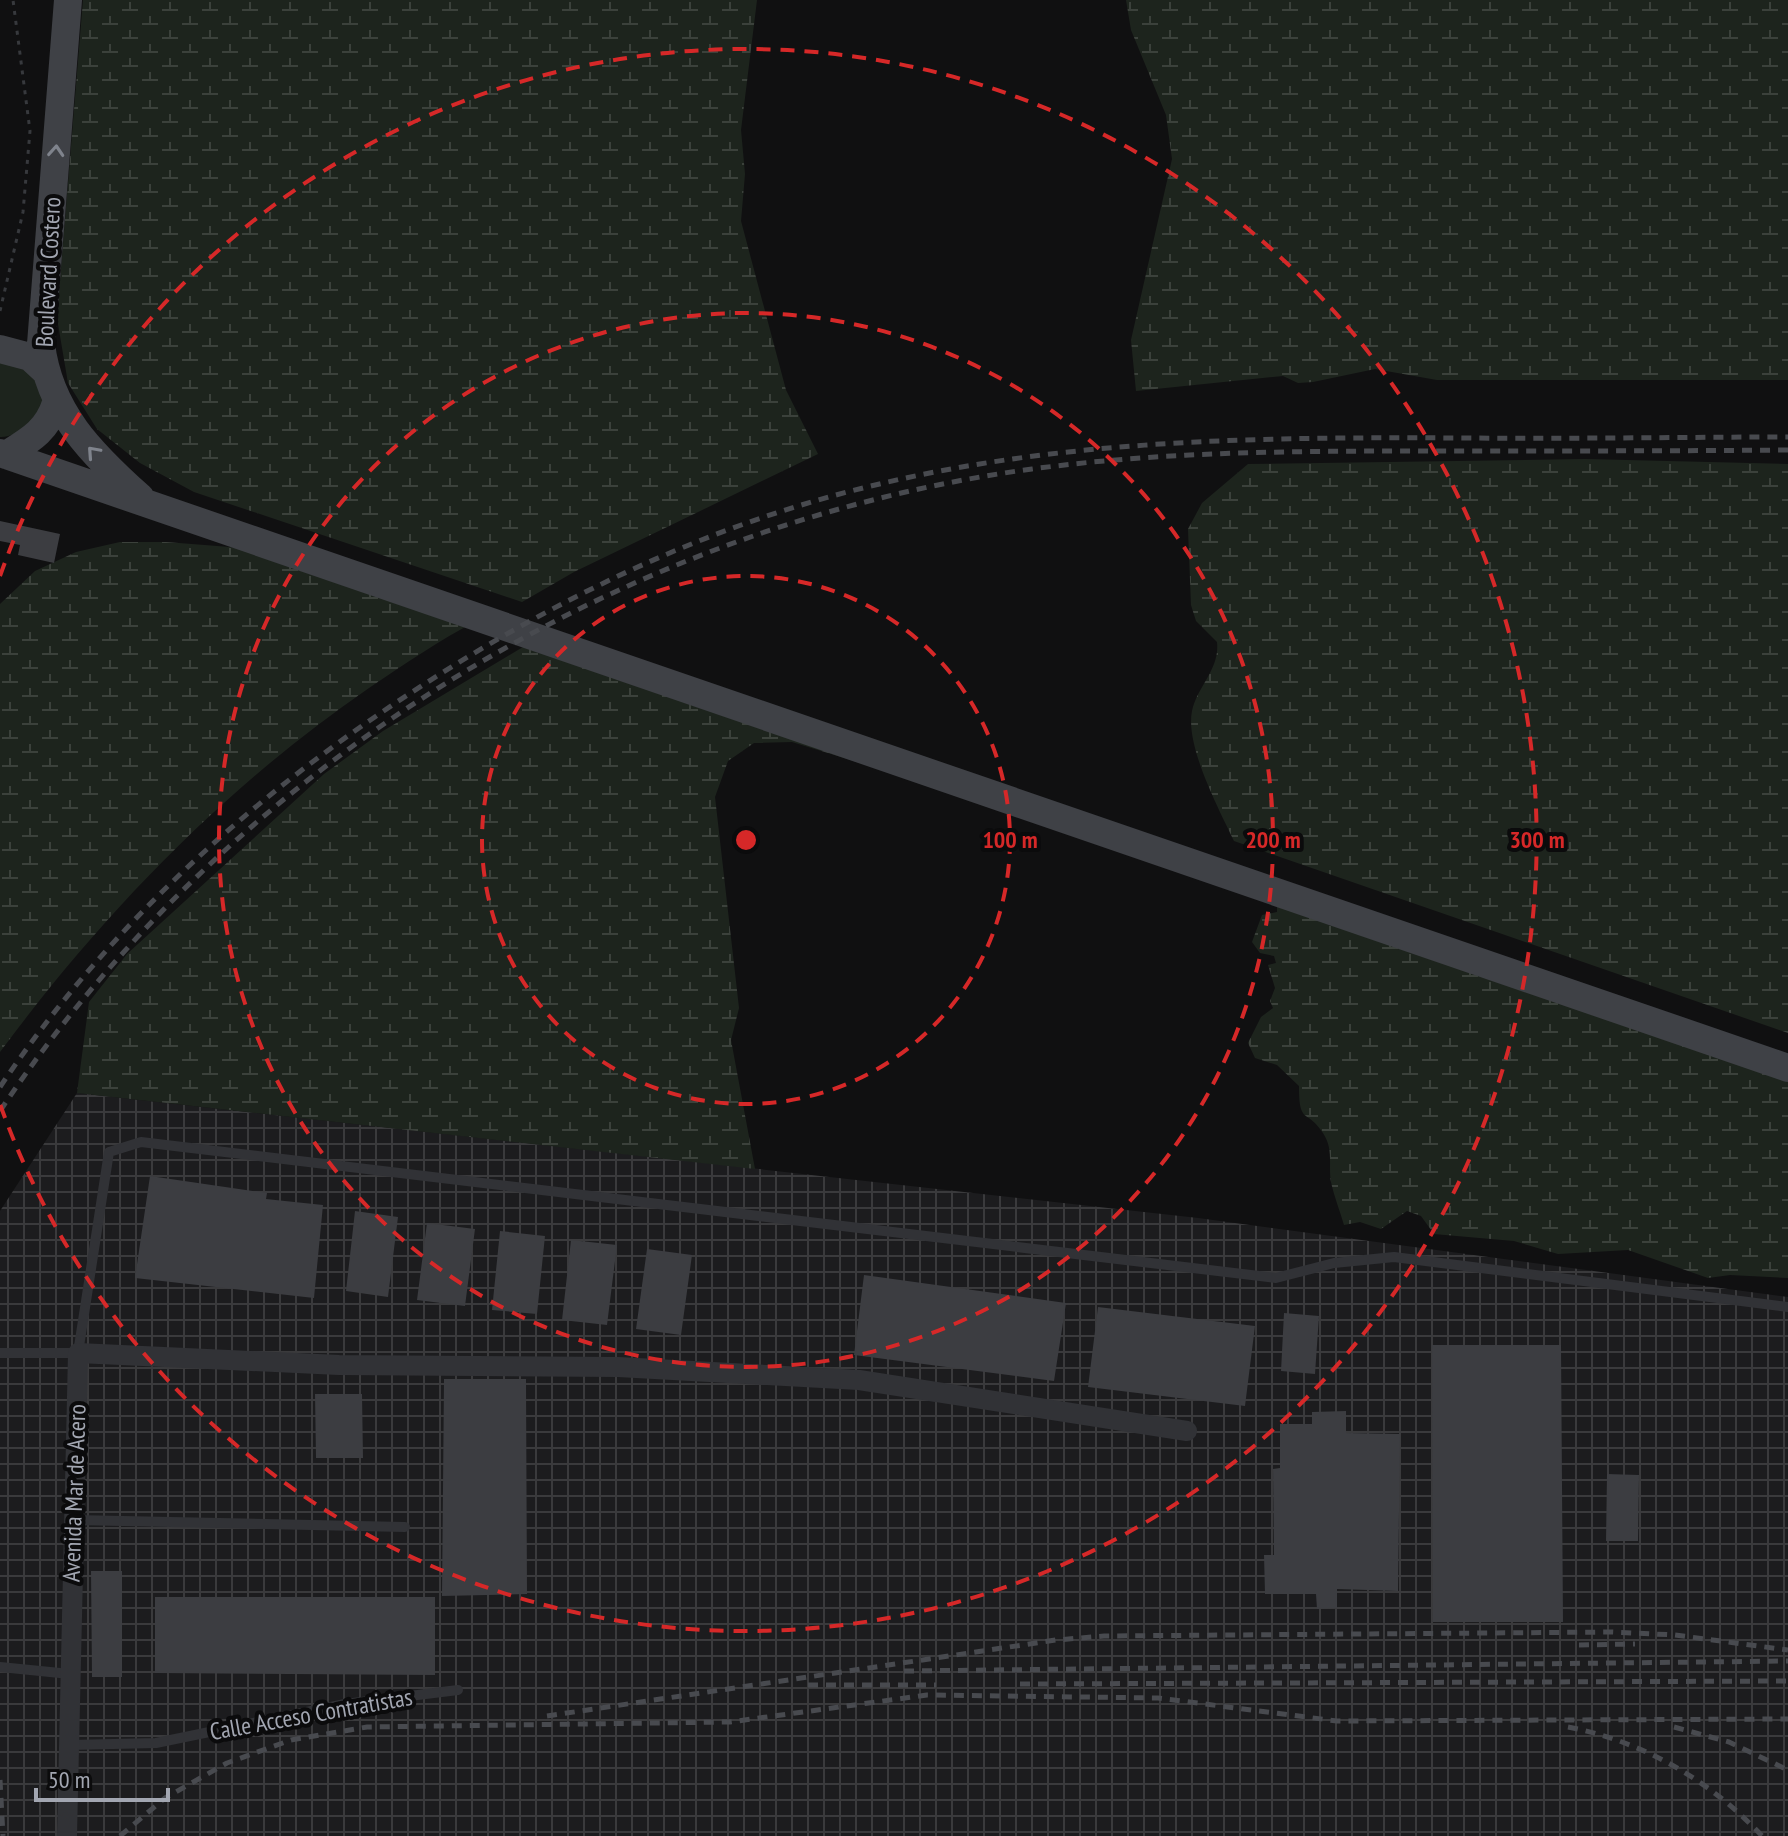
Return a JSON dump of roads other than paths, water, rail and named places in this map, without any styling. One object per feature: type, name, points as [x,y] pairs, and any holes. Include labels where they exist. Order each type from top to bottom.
[{"type":"main road","name":"Boulevard Costero","points":[[68,0],[41,344],[44,370],[56,403],[91,453],[149,505]]},
{"type":"main road","points":[[0,349],[30,357],[44,370]]},
{"type":"main road","points":[[3,454],[39,434],[47,425],[56,403]]},
{"type":"main road","points":[[3,454],[1788,1068]]},
{"type":"street","points":[[78,1353],[339,1365],[618,1367],[859,1380],[1187,1431]]},
{"type":"street","name":"Avenida Mar de Acero","points":[[67,1836],[78,1353]]},
{"type":"lane","name":"Avenida Mar de Acero","points":[[78,1353],[109,1152],[141,1142],[1276,1278],[1334,1263],[1394,1257],[1788,1307]]},
{"type":"lane","points":[[0,1353],[78,1353]]},
{"type":"lane","points":[[72,1520],[405,1527]]},
{"type":"lane","points":[[0,1667],[70,1674]]},
{"type":"lane","name":"Calle Acceso Contratistas","points":[[69,1745],[156,1743],[345,1704],[458,1690]]},
{"type":"railway","points":[[0,1087],[78,983],[167,887],[215,842],[316,759],[427,683],[546,612],[670,553],[735,527],[867,487],[941,471],[1090,450],[1315,438],[1788,437]]},
{"type":"railway","points":[[0,1111],[93,987],[200,873],[319,771],[448,682],[586,606],[730,544],[880,498],[1032,469],[1082,463],[1183,455],[1283,452],[1788,450]]},
{"type":"railway","points":[[547,1716],[1056,1640],[1104,1636],[1613,1632],[1675,1635],[1788,1650]]},
{"type":"railway","points":[[1579,1645],[1635,1644]]},
{"type":"railway","points":[[904,1671],[1788,1661]]},
{"type":"railway","points":[[1020,1684],[1788,1681]]},
{"type":"railway","points":[[808,1685],[936,1685]]},
{"type":"railway","points":[[120,1836],[165,1798],[227,1763],[291,1740],[367,1727],[730,1722],[927,1695],[1158,1698],[1337,1721],[1788,1719]]},
{"type":"railway","points":[[1568,1727],[1622,1742],[1673,1766],[1720,1797],[1762,1836]]},
{"type":"railway","points":[[1674,1727],[1729,1742],[1788,1770]]},
{"type":"railway","points":[[0,1780],[3,1836]]}]
